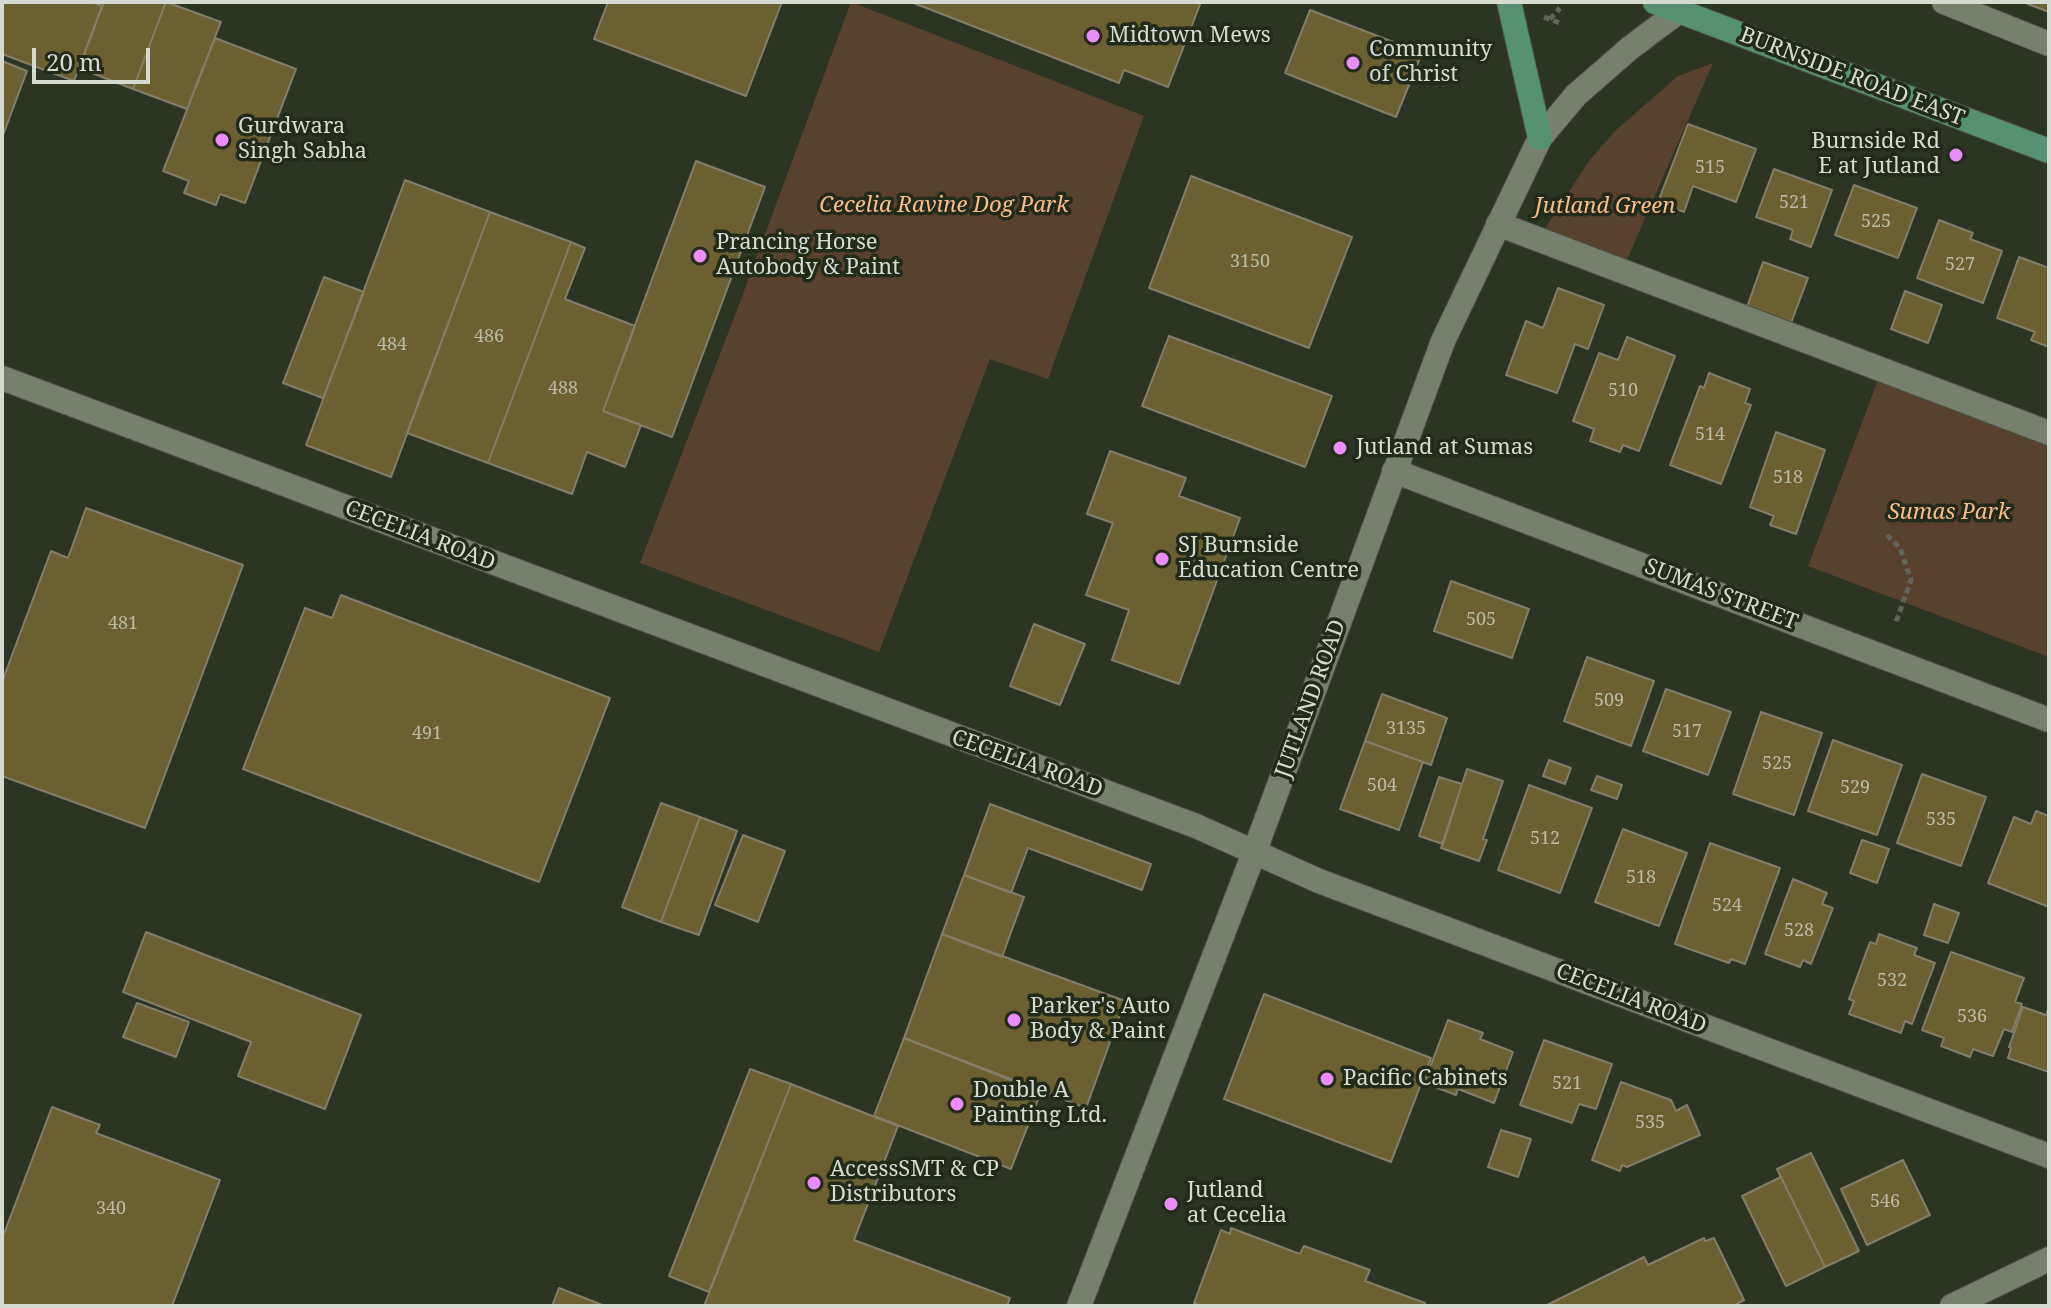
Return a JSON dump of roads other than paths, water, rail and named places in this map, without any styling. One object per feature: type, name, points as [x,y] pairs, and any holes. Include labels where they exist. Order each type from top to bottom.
[{"type":"main road","points":[[1509,2],[1540,138]]},
{"type":"main road","name":"BURNSIDE ROAD EAST","points":[[1655,2],[1683,7],[2049,151]]},
{"type":"street","points":[[1944,2],[2049,44]]},
{"type":"street","name":"JUTLAND ROAD","points":[[1079,1306],[1254,853],[1443,341],[1540,138],[1576,95],[1683,7]]},
{"type":"street","points":[[1498,224],[2049,433]]},
{"type":"street","name":"CECELIA ROAD","points":[[2,378],[1196,826],[1319,881],[2049,1156]]},
{"type":"street","name":"SUMAS STREET","points":[[1394,471],[2049,720]]},
{"type":"street","points":[[1952,1306],[2049,1259]]},
{"type":"place","name":"Midtown Mews","points":[[1093,36]]},
{"type":"place","name":"Community of Christ","points":[[1353,63]]},
{"type":"place","name":"Gurdwara Singh Sabha","points":[[222,140]]},
{"type":"place","name":"Burnside Rd E at Jutland","points":[[1956,155]]},
{"type":"place","name":"Prancing Horse Autobody & Paint","points":[[700,256]]},
{"type":"place","name":"Jutland at Sumas","points":[[1340,448]]},
{"type":"place","name":"SJ Burnside Education Centre","points":[[1162,559]]},
{"type":"place","name":"Parker's Auto Body & Paint","points":[[1014,1020]]},
{"type":"place","name":"Pacific Cabinets","points":[[1327,1079]]},
{"type":"place","name":"Double A Painting Ltd.","points":[[957,1104]]},
{"type":"place","name":"AccessSMT & CP Distributors","points":[[814,1183]]},
{"type":"place","name":"Jutland at Cecelia","points":[[1171,1204]]},
{"type":"park label","name":"Cecelia Ravine Dog Park","points":[[944,206]]},
{"type":"park label","name":"Jutland Green","points":[[1605,207]]},
{"type":"park label","name":"Sumas Park","points":[[1949,513]]}]
